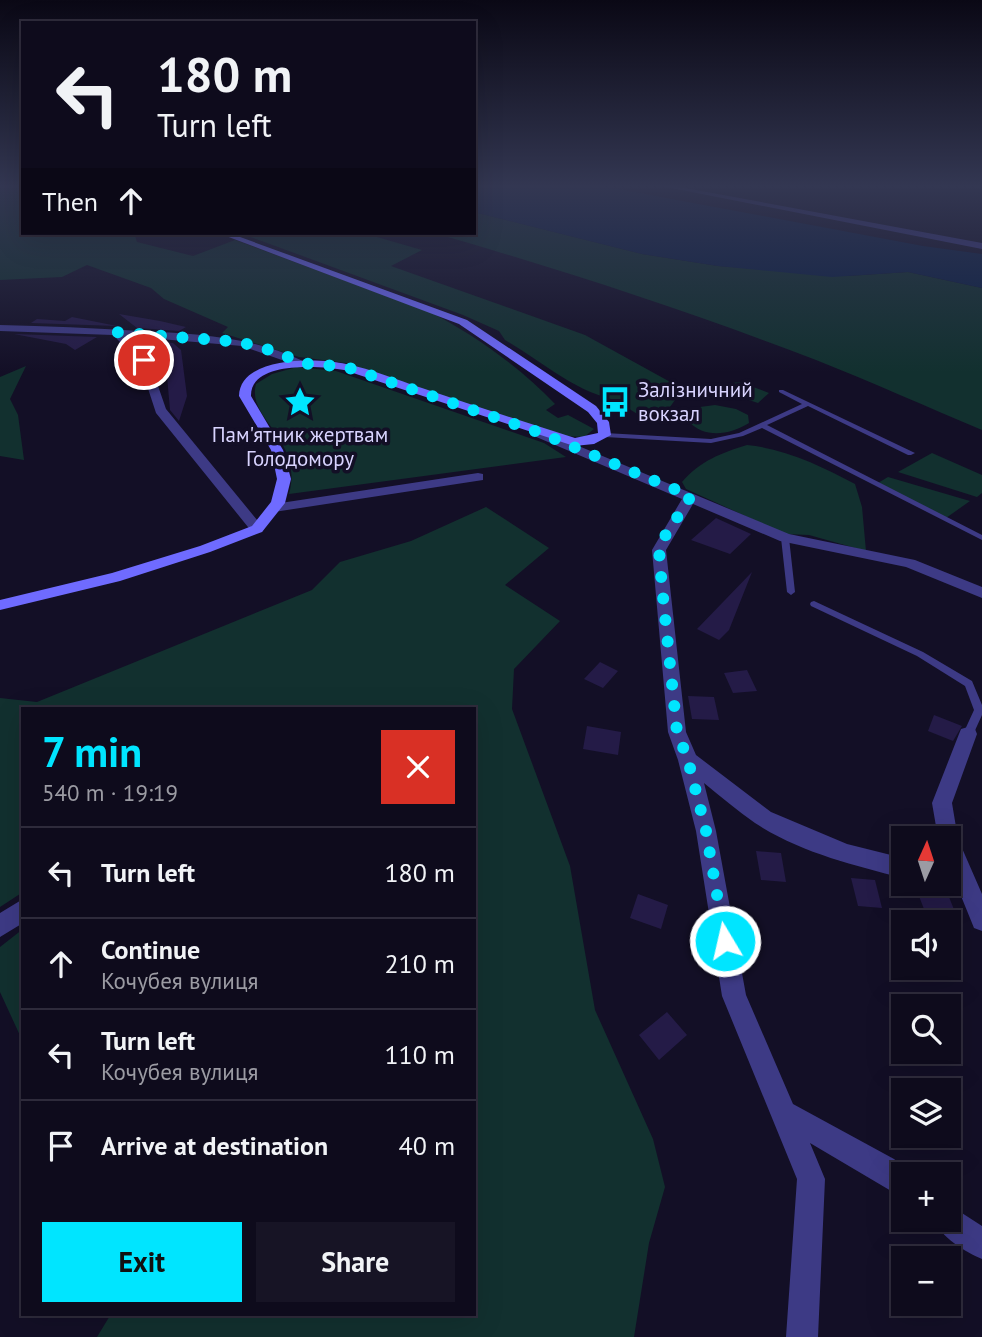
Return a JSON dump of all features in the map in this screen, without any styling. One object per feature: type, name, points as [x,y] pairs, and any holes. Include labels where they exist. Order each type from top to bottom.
[{"type":"main road","points":[[0,605],[115,576],[205,549],[257,529],[278,503],[284,479],[277,450],[245,396],[245,390],[253,379],[263,373],[299,363],[346,367],[574,442],[590,441],[605,435],[603,422],[592,409],[463,322],[261,247]]},
{"type":"street","points":[[0,328],[115,332],[240,342],[280,353],[299,363]]},
{"type":"street","points":[[115,332],[144,360],[160,410],[257,529]]},
{"type":"street","points":[[538,432],[785,538],[910,563],[982,593]]},
{"type":"street","points":[[274,508],[478,477]]},
{"type":"street","points":[[691,496],[659,550],[677,732],[688,760],[706,831],[734,996],[811,1179],[802,1337]]},
{"type":"street","points":[[946,826],[942,803],[968,734]]},
{"type":"street","points":[[688,760],[764,818],[800,836],[847,854],[891,865]]},
{"type":"street","points":[[961,887],[982,920]]},
{"type":"street","points":[[0,926],[21,911]]},
{"type":"street","points":[[784,1114],[891,1175]]},
{"type":"street","points":[[961,1228],[982,1244]]},
{"type":"lane","points":[[781,391],[911,453]]},
{"type":"lane","points":[[605,435],[711,441],[740,435],[807,404]]},
{"type":"lane","points":[[764,425],[982,538]]},
{"type":"lane","points":[[785,538],[791,592]]},
{"type":"lane","points":[[814,604],[920,654],[969,684],[979,710],[968,734]]},
{"type":"green space","points":[[0,247],[159,247],[193,256],[216,247],[255,247],[432,313],[513,365],[555,404],[546,410],[558,418],[568,415],[594,429],[584,437],[562,436],[346,363],[299,357],[222,333],[228,327],[164,299],[151,288],[87,265],[62,277],[0,280]]},
{"type":"green space","points":[[279,247],[413,247],[422,250],[391,266],[585,335],[683,389],[667,411],[650,422],[621,401],[590,392],[561,376],[505,340],[499,331],[463,315]]},
{"type":"green space","points":[[481,247],[616,247],[718,266],[847,276],[908,272],[982,288],[982,430],[769,342],[579,277]]},
{"type":"green space","points":[[26,366],[10,399],[18,415],[24,460],[0,456],[0,377]]},
{"type":"green space","points":[[297,367],[336,371],[544,443],[566,457],[289,494],[289,459],[255,397],[256,384],[272,374]]},
{"type":"green space","points":[[740,382],[769,393],[758,403],[724,392],[721,387],[724,384]]},
{"type":"green space","points":[[715,405],[736,409],[748,415],[749,423],[725,432],[709,433],[695,427],[686,417],[700,407]]},
{"type":"green space","points":[[747,445],[789,454],[855,484],[862,507],[866,551],[809,535],[785,534],[686,489],[682,482],[696,468]]},
{"type":"green space","points":[[932,453],[982,475],[982,493],[977,497],[898,472]]},
{"type":"green space","points":[[888,477],[970,501],[946,518],[878,483]]},
{"type":"green space","points":[[486,507],[549,548],[505,585],[560,621],[514,669],[512,709],[570,866],[595,1010],[653,1139],[665,1187],[649,1243],[634,1337],[97,1337],[110,1316],[476,1316],[476,707],[21,707],[21,893],[0,907],[0,698],[37,702],[312,590],[340,562],[411,541]]},
{"type":"green space","points":[[21,931],[21,1038],[0,992],[0,947]]},
{"type":"water","points":[[616,247],[933,247],[982,254],[982,288],[908,272],[832,277],[718,266]]},
{"type":"building","points":[[119,314],[186,327],[179,331],[137,328]]},
{"type":"building","points":[[72,317],[117,326],[31,323],[37,319],[65,321]]},
{"type":"building","points":[[14,334],[97,337],[75,350],[66,344]]},
{"type":"building","points":[[164,342],[173,343],[181,350],[187,396],[179,421],[170,410]]},
{"type":"building","points":[[716,518],[751,534],[730,554],[691,540]]},
{"type":"building","points":[[752,572],[729,630],[719,640],[697,629]]},
{"type":"building","points":[[600,662],[618,671],[603,688],[584,679]]},
{"type":"building","points":[[747,670],[757,691],[733,693],[724,673]]},
{"type":"building","points":[[688,696],[714,697],[719,720],[692,719]]},
{"type":"building","points":[[934,715],[962,726],[953,741],[928,731]]},
{"type":"building","points":[[587,726],[621,732],[618,755],[583,749]]},
{"type":"building","points":[[756,851],[781,853],[786,882],[761,880]]},
{"type":"building","points":[[851,878],[875,880],[882,908],[858,906]]},
{"type":"building","points":[[638,894],[668,905],[661,929],[630,918]]},
{"type":"building","points":[[919,896],[949,896],[954,910],[924,910]]},
{"type":"building","points":[[667,1012],[687,1035],[659,1060],[639,1035]]},
{"type":"place","name":"Пам'ятник жертвам Голодомору","points":[[300,402]]},
{"type":"place","name":"Залізничний вокзал","points":[[615,402]]},
{"type":"route","points":[[144,360],[115,332],[240,342],[280,353],[299,363],[346,367],[538,432],[691,496],[659,550],[677,732],[688,760],[706,831],[725,941]]}]
